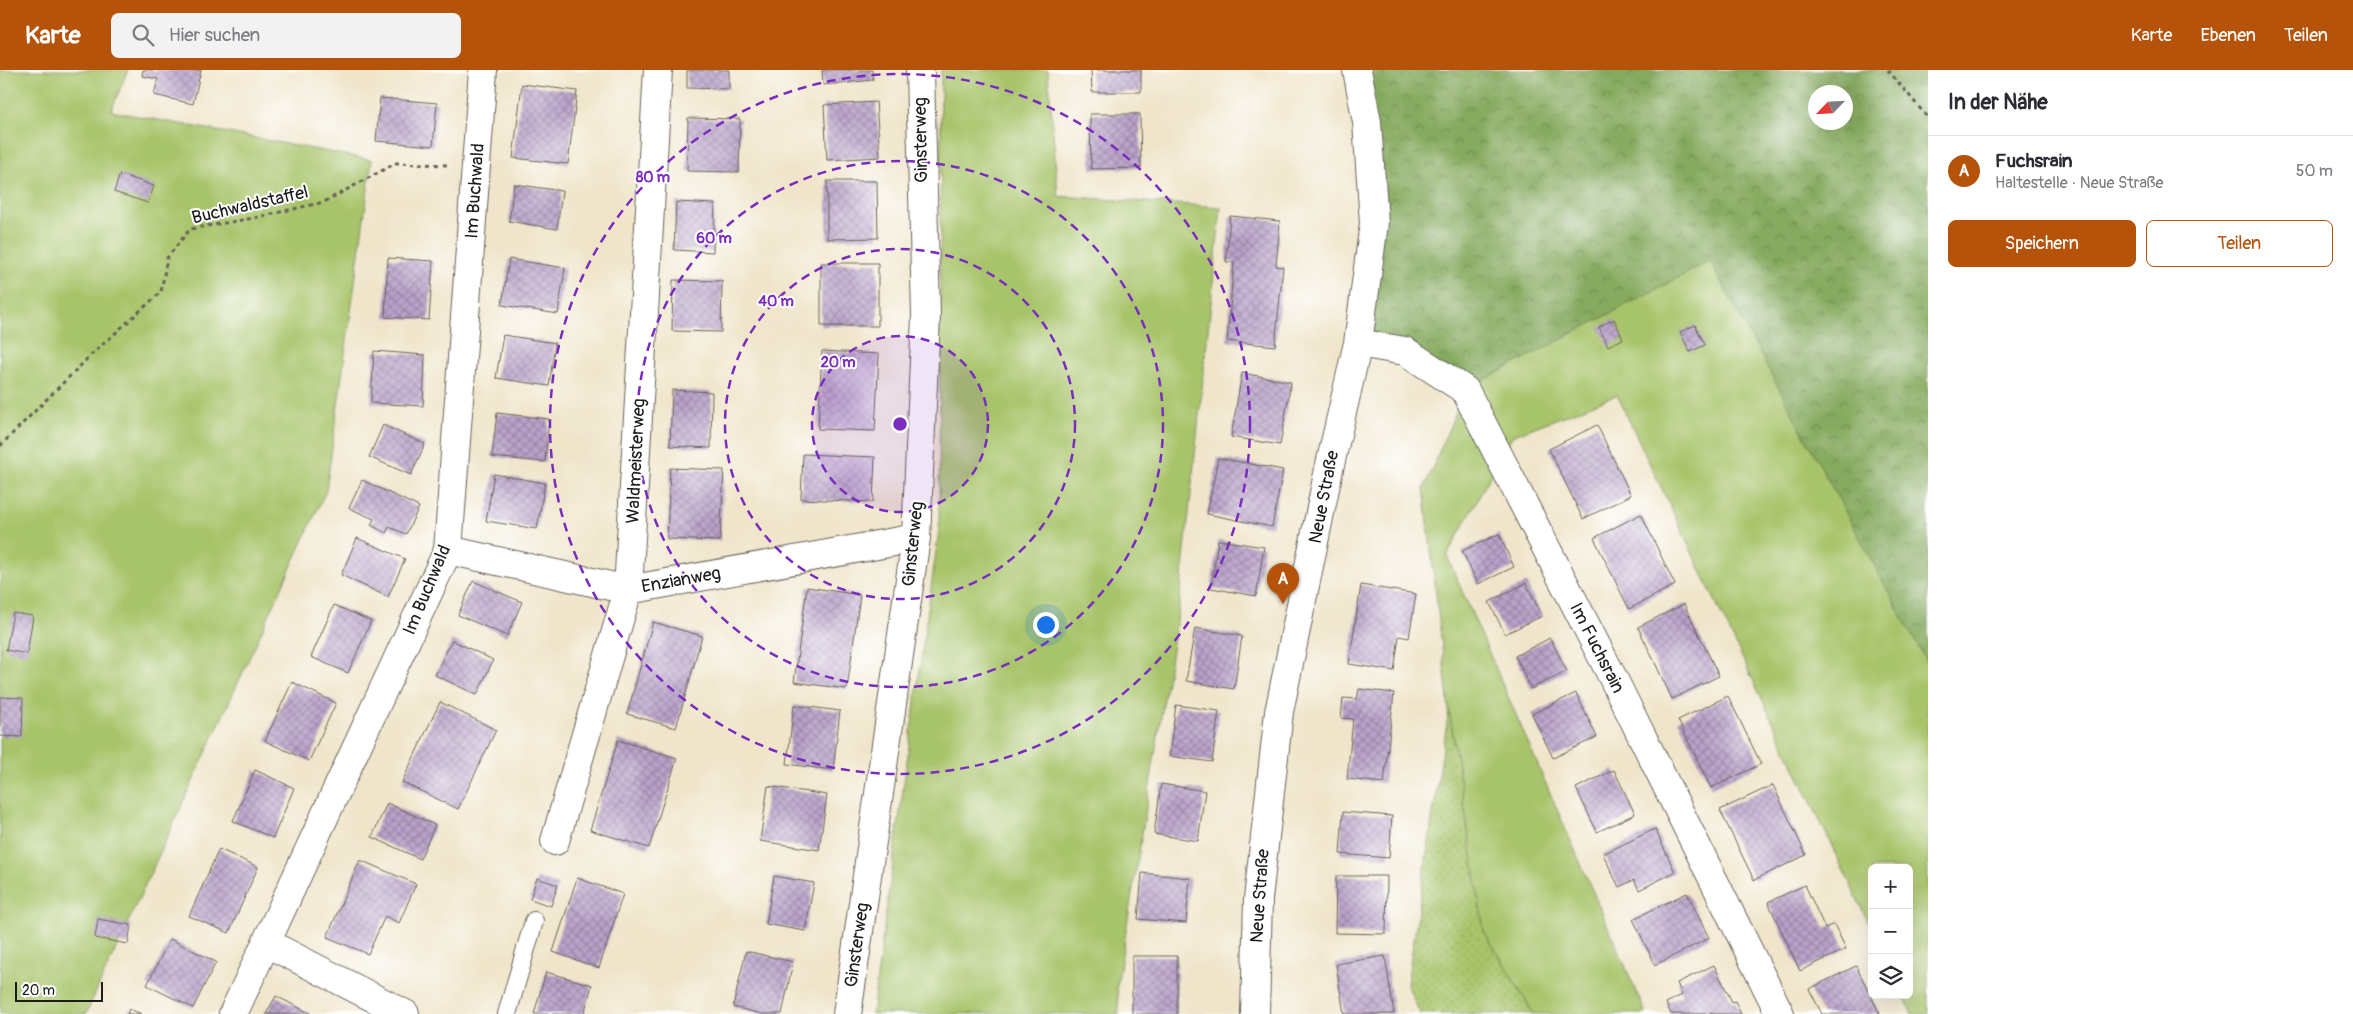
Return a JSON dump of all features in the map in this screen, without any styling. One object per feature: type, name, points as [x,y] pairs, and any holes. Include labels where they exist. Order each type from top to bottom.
[{"type":"street","name":"Im Buchwald","points":[[233,1014],[448,550],[478,165],[483,70]]},
{"type":"street","name":"Waldmeisterweg","points":[[554,842],[628,590],[658,70]]},
{"type":"street","name":"Ginsterweg","points":[[847,1014],[916,538],[926,316],[920,70]]},
{"type":"street","name":"Neue Straße","points":[[1255,1014],[1258,899],[1280,712],[1358,343],[1374,223],[1367,122],[1357,70]]},
{"type":"street","name":"Im Fuchsrain","points":[[1358,343],[1405,351],[1465,390],[1614,680],[1780,1014]]},
{"type":"street","name":"Enzianweg","points":[[448,550],[628,590],[916,538]]},
{"type":"street","points":[[267,943],[405,1014]]},
{"type":"lane","points":[[507,1014],[534,921]]},
{"type":"path","points":[[1888,70],[1928,118]]},
{"type":"path","name":"Buchwaldstaffel","points":[[0,446],[92,354],[161,292],[167,258],[190,228],[254,218],[324,202],[396,163],[478,165]]},
{"type":"path","points":[[0,439],[7,438]]},
{"type":"green space","points":[[0,70],[128,70],[111,111],[372,160],[326,491],[86,1014],[0,1014]]},
{"type":"green space","points":[[941,70],[1048,70],[1058,196],[1221,207],[1179,607],[1117,986],[1119,1014],[872,1014],[939,530]]},
{"type":"green space","points":[[1357,70],[1928,70],[1928,666],[1710,261],[1465,390],[1358,343],[1374,223]]},
{"type":"green space","points":[[1710,261],[1928,665],[1928,1014],[1912,1014],[1905,999],[1913,999],[1913,864],[1868,864],[1868,922],[1617,395],[1512,436],[1447,556],[1646,1014],[1534,1014],[1484,931],[1449,709],[1424,488],[1465,390]]},
{"type":"green space","points":[[1449,709],[1484,931],[1534,1014],[1420,1014],[1407,984]]},
{"type":"building","points":[[143,70],[201,70],[193,104],[154,95],[158,79],[142,76]]},
{"type":"building","points":[[687,70],[729,70],[729,89],[687,88]]},
{"type":"building","points":[[822,70],[872,70],[873,80],[823,85]]},
{"type":"building","points":[[1091,70],[1141,70],[1141,92],[1092,92]]},
{"type":"building","points":[[522,84],[577,91],[568,164],[513,158]]},
{"type":"building","points":[[380,98],[437,103],[433,146],[376,141]]},
{"type":"building","points":[[876,102],[880,157],[827,160],[824,105]]},
{"type":"building","points":[[1090,114],[1140,114],[1141,168],[1091,169]]},
{"type":"building","points":[[688,118],[740,119],[739,172],[687,171]]},
{"type":"building","points":[[120,174],[154,186],[148,203],[114,192]]},
{"type":"building","points":[[827,181],[877,181],[878,238],[827,239]]},
{"type":"building","points":[[514,184],[562,191],[557,229],[509,221]]},
{"type":"building","points":[[676,202],[715,204],[713,252],[674,250]]},
{"type":"building","points":[[1230,216],[1280,221],[1276,266],[1283,267],[1275,346],[1227,341],[1234,262],[1226,262]]},
{"type":"building","points":[[388,258],[433,261],[429,320],[385,317]]},
{"type":"building","points":[[509,259],[565,268],[558,314],[502,305]]},
{"type":"building","points":[[821,263],[878,263],[878,326],[821,326]]},
{"type":"building","points":[[673,280],[722,281],[721,332],[672,331]]},
{"type":"building","points":[[1614,319],[1623,339],[1608,346],[1599,327]]},
{"type":"building","points":[[1695,325],[1705,345],[1690,352],[1680,332]]},
{"type":"building","points":[[503,335],[555,343],[549,386],[496,378]]},
{"type":"building","points":[[374,351],[425,355],[423,406],[371,403]]},
{"type":"building","points":[[822,351],[879,354],[875,431],[818,429]]},
{"type":"building","points":[[1242,373],[1291,382],[1280,445],[1231,437]]},
{"type":"building","points":[[672,390],[712,392],[711,448],[670,446]]},
{"type":"building","points":[[497,413],[549,419],[545,462],[492,457]]},
{"type":"building","points":[[383,425],[425,444],[411,475],[369,457]]},
{"type":"building","points":[[1597,425],[1631,495],[1583,519],[1549,449]]},
{"type":"building","points":[[803,454],[875,457],[873,502],[801,499]]},
{"type":"building","points":[[1218,458],[1283,470],[1272,527],[1207,514]]},
{"type":"building","points":[[670,468],[724,470],[720,541],[667,539]]},
{"type":"building","points":[[494,474],[545,483],[537,529],[486,521]]},
{"type":"building","points":[[362,480],[419,507],[406,534],[389,527],[386,533],[371,525],[374,519],[349,508]]},
{"type":"building","points":[[1641,514],[1675,585],[1629,609],[1594,538]]},
{"type":"building","points":[[1499,534],[1514,567],[1478,584],[1462,551]]},
{"type":"building","points":[[357,538],[405,559],[388,597],[341,575]]},
{"type":"building","points":[[1218,540],[1264,547],[1256,596],[1211,588]]},
{"type":"building","points":[[473,581],[522,602],[507,636],[458,615]]},
{"type":"building","points":[[1526,583],[1542,616],[1505,634],[1489,602]]},
{"type":"building","points":[[1361,585],[1416,594],[1409,638],[1399,636],[1394,671],[1349,664]]},
{"type":"building","points":[[807,587],[860,595],[847,689],[794,682]]},
{"type":"building","points":[[1684,604],[1719,676],[1672,699],[1638,627]]},
{"type":"building","points":[[334,605],[371,621],[348,673],[311,657]]},
{"type":"building","points":[[13,613],[33,616],[27,654],[6,650]]},
{"type":"building","points":[[653,622],[702,636],[676,728],[627,714]]},
{"type":"building","points":[[1195,628],[1242,636],[1234,689],[1186,681]]},
{"type":"building","points":[[1550,638],[1567,671],[1531,689],[1515,656]]},
{"type":"building","points":[[452,640],[493,660],[477,695],[435,675]]},
{"type":"building","points":[[292,682],[336,703],[309,761],[265,741]]},
{"type":"building","points":[[1359,689],[1394,693],[1384,783],[1347,779],[1353,719],[1341,718],[1343,698],[1357,699]]},
{"type":"building","points":[[1576,693],[1597,737],[1553,758],[1532,714]]},
{"type":"building","points":[[1728,696],[1761,764],[1711,788],[1678,720]]},
{"type":"building","points":[[0,697],[23,698],[22,737],[0,736]]},
{"type":"building","points":[[440,702],[496,730],[458,809],[402,782]]},
{"type":"building","points":[[794,705],[840,711],[833,770],[787,764]]},
{"type":"building","points":[[1176,705],[1219,711],[1212,762],[1169,756]]},
{"type":"building","points":[[618,740],[677,758],[649,848],[590,830]]},
{"type":"building","points":[[255,770],[294,788],[273,838],[233,821]]},
{"type":"building","points":[[1614,770],[1635,814],[1597,832],[1576,788]]},
{"type":"building","points":[[1161,784],[1205,791],[1198,841],[1154,834]]},
{"type":"building","points":[[1773,785],[1806,855],[1754,880],[1720,810]]},
{"type":"building","points":[[768,786],[827,795],[819,850],[760,841]]},
{"type":"building","points":[[387,803],[435,825],[420,859],[372,837]]},
{"type":"building","points":[[1343,812],[1392,816],[1389,858],[1340,854]]},
{"type":"building","points":[[1655,829],[1675,872],[1639,890],[1634,880],[1619,887],[1603,854]]},
{"type":"building","points":[[219,849],[258,867],[229,933],[189,916]]},
{"type":"building","points":[[360,860],[416,884],[399,923],[385,916],[368,954],[327,937]]},
{"type":"building","points":[[1142,873],[1190,878],[1186,923],[1138,919]]},
{"type":"building","points":[[774,876],[814,883],[805,931],[766,924]]},
{"type":"building","points":[[1336,876],[1387,876],[1386,934],[1335,933]]},
{"type":"building","points":[[537,878],[558,885],[551,906],[530,899]]},
{"type":"building","points":[[577,878],[623,894],[599,968],[553,952]]},
{"type":"building","points":[[1805,885],[1825,928],[1834,924],[1846,949],[1800,971],[1768,902]]},
{"type":"building","points":[[1687,893],[1709,938],[1655,965],[1633,919]]},
{"type":"building","points":[[98,919],[131,925],[128,944],[95,938]]},
{"type":"building","points":[[170,939],[216,962],[193,1008],[147,985]]},
{"type":"building","points":[[746,951],[793,962],[782,1014],[762,1014],[733,1007]]},
{"type":"building","points":[[1132,956],[1177,956],[1177,1014],[1132,1014]]},
{"type":"building","points":[[1385,956],[1394,1014],[1344,1014],[1336,964]]},
{"type":"building","points":[[1714,965],[1732,1002],[1735,1001],[1741,1014],[1713,1014],[1712,1012],[1707,1014],[1671,1014],[1666,1003],[1682,995],[1677,983]]},
{"type":"building","points":[[1856,966],[1868,990],[1868,999],[1872,999],[1880,1014],[1822,1014],[1809,989]]},
{"type":"building","points":[[546,972],[592,985],[584,1014],[534,1014]]},
{"type":"building","points":[[276,996],[311,1014],[266,1014]]},
{"type":"building","points":[[129,1009],[142,1014],[127,1014]]},
{"type":"place","name":"Fuchsrain","points":[[1283,604]]}]
